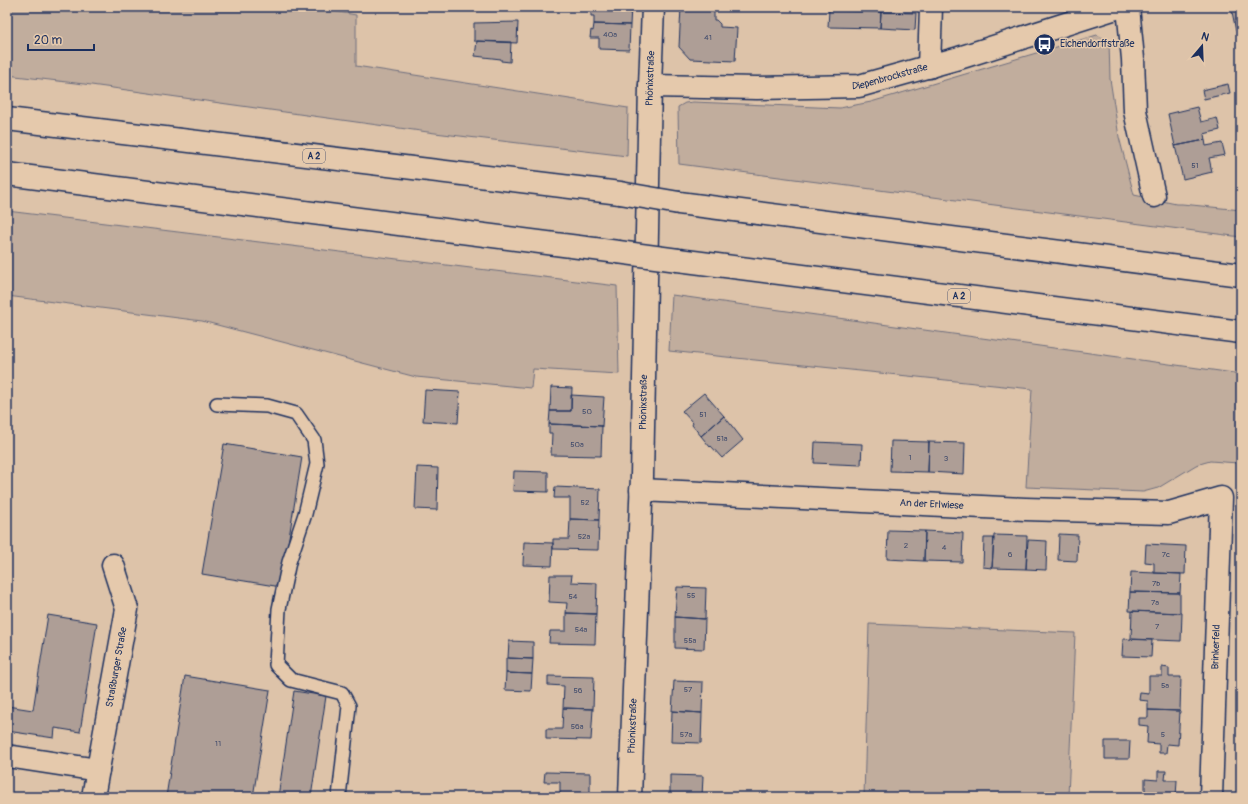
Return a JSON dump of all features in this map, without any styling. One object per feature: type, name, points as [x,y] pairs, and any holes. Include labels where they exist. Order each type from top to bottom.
[{"type":"main road","name":"Phönixstraße","points":[[630,797],[641,490],[653,7]]},
{"type":"main road","points":[[929,67],[931,7]]},
{"type":"main road","name":"Diepenbrockstraße","points":[[650,86],[757,88],[859,86],[929,67],[1120,7]]},
{"type":"main road","points":[[1128,7],[1133,59],[1135,111],[1154,196]]},
{"type":"main road","name":"A 2","points":[[7,119],[620,193],[679,203],[1241,275]]},
{"type":"main road","name":"A 2","points":[[7,174],[1241,332]]},
{"type":"main road","name":"An der Erlwiese","points":[[641,490],[1025,509],[1169,513],[1221,498]]},
{"type":"main road","name":"Brinkerfeld","points":[[1210,797],[1221,498]]},
{"type":"main road","name":"Straßburger Straße","points":[[93,797],[126,609],[113,565]]},
{"type":"main road","points":[[7,756],[98,770]]},
{"type":"lane","points":[[217,404],[267,406],[296,414],[314,440],[317,464],[305,514],[289,562],[278,609],[276,665],[290,680],[342,693],[349,706],[339,797]]},
{"type":"shaded area","points":[[7,7],[310,7],[356,15],[356,66],[628,108],[627,156],[435,133],[84,84],[7,75]]},
{"type":"shaded area","points":[[1097,35],[1109,41],[1110,79],[1119,137],[1134,195],[1176,204],[1241,210],[1241,237],[679,164],[678,107],[685,103],[693,102],[840,108],[871,102]]},
{"type":"shaded area","points":[[7,211],[617,286],[619,374],[533,369],[531,388],[416,377],[202,321],[7,296]]},
{"type":"shaded area","points":[[672,295],[1241,374],[1241,493],[1238,493],[1238,463],[1210,461],[1196,465],[1158,488],[1143,492],[1026,487],[1032,389],[669,351]]},
{"type":"shaded area","points":[[869,624],[1075,633],[1068,797],[864,797]]},
{"type":"building","points":[[600,7],[631,7],[630,25],[594,24],[594,16],[591,16],[591,9],[600,9]]},
{"type":"building","points":[[681,7],[714,7],[714,20],[720,24],[720,27],[737,28],[735,61],[690,59],[679,47]]},
{"type":"building","points":[[1231,7],[1241,7],[1241,30],[1236,31]]},
{"type":"building","points":[[829,10],[881,12],[880,28],[828,27]]},
{"type":"building","points":[[881,12],[916,13],[915,30],[880,28]]},
{"type":"building","points":[[518,22],[517,43],[474,41],[474,23]]},
{"type":"building","points":[[594,24],[630,25],[629,50],[599,49],[599,38],[590,38],[591,30],[593,31]]},
{"type":"building","points":[[477,41],[511,42],[510,62],[501,61],[501,59],[475,56]]},
{"type":"building","points":[[1228,84],[1230,93],[1204,99],[1202,90]]},
{"type":"building","points":[[1197,107],[1201,122],[1217,118],[1220,130],[1204,134],[1205,140],[1175,146],[1168,114]]},
{"type":"building","points":[[1205,140],[1206,146],[1222,143],[1225,155],[1209,158],[1212,172],[1183,179],[1175,146]]},
{"type":"building","points":[[551,387],[572,388],[571,411],[550,411]]},
{"type":"building","points":[[425,390],[460,392],[458,423],[423,421]]},
{"type":"building","points":[[704,393],[724,416],[701,436],[692,425],[693,423],[682,411]]},
{"type":"building","points":[[571,395],[604,397],[602,426],[549,424],[550,411],[571,411]]},
{"type":"building","points":[[724,416],[743,440],[722,458],[701,436]]},
{"type":"building","points":[[549,424],[602,426],[601,456],[551,455],[552,433],[549,433]]},
{"type":"building","points":[[891,441],[929,442],[928,472],[890,471]]},
{"type":"building","points":[[815,442],[862,444],[861,465],[814,463]]},
{"type":"building","points":[[929,442],[965,443],[964,474],[928,472]]},
{"type":"building","points":[[224,444],[302,457],[281,587],[202,574]]},
{"type":"building","points":[[417,467],[438,468],[437,510],[415,509]]},
{"type":"building","points":[[514,471],[548,472],[548,492],[513,491]]},
{"type":"building","points":[[555,487],[600,489],[599,520],[570,519],[570,498],[554,498]]},
{"type":"building","points":[[570,519],[599,520],[598,550],[553,549],[553,539],[569,539]]},
{"type":"building","points":[[888,530],[925,531],[924,561],[887,559]]},
{"type":"building","points":[[925,531],[963,533],[962,562],[924,561]]},
{"type":"building","points":[[1059,534],[1078,535],[1077,561],[1058,560]]},
{"type":"building","points":[[994,535],[1027,536],[1026,569],[992,568]]},
{"type":"building","points":[[984,538],[994,538],[992,568],[983,567]]},
{"type":"building","points":[[1028,540],[1047,541],[1046,570],[1026,569]]},
{"type":"building","points":[[524,542],[553,543],[552,566],[523,565]]},
{"type":"building","points":[[1146,544],[1186,546],[1185,574],[1154,573],[1154,563],[1145,562]]},
{"type":"building","points":[[1131,572],[1181,574],[1180,593],[1130,592]]},
{"type":"building","points":[[550,575],[572,575],[571,582],[597,583],[596,614],[566,613],[567,603],[549,602]]},
{"type":"building","points":[[677,587],[706,588],[705,619],[675,617]]},
{"type":"building","points":[[1130,592],[1180,593],[1180,613],[1129,611]]},
{"type":"building","points":[[1132,611],[1182,613],[1181,641],[1131,639]]},
{"type":"building","points":[[566,613],[596,614],[595,644],[549,643],[550,631],[566,631]]},
{"type":"building","points":[[48,615],[97,623],[80,732],[55,728],[54,738],[7,731],[7,706],[33,710]]},
{"type":"building","points":[[675,617],[705,619],[704,649],[675,648]]},
{"type":"building","points":[[1123,639],[1152,640],[1151,657],[1122,656]]},
{"type":"building","points":[[509,641],[533,642],[533,659],[508,658]]},
{"type":"building","points":[[506,658],[533,659],[532,674],[506,673]]},
{"type":"building","points":[[1162,667],[1169,668],[1169,677],[1181,677],[1180,711],[1148,710],[1148,701],[1139,700],[1140,693],[1149,694],[1149,676],[1162,676]]},
{"type":"building","points":[[506,673],[532,674],[531,691],[505,690]]},
{"type":"building","points":[[185,676],[270,690],[253,797],[166,797]]},
{"type":"building","points":[[548,676],[594,677],[593,709],[563,708],[564,686],[548,685]]},
{"type":"building","points":[[674,681],[703,682],[702,713],[672,711]]},
{"type":"building","points":[[294,691],[326,696],[311,797],[278,797]]},
{"type":"building","points":[[563,708],[593,709],[591,740],[546,739],[546,729],[562,729]]},
{"type":"building","points":[[1148,710],[1180,711],[1178,745],[1167,744],[1166,753],[1159,753],[1159,744],[1147,743],[1148,726],[1139,725],[1139,718],[1148,718]]},
{"type":"building","points":[[672,711],[702,713],[701,743],[671,742]]},
{"type":"building","points":[[1105,741],[1130,741],[1129,759],[1105,759]]},
{"type":"building","points":[[1158,771],[1166,771],[1165,780],[1177,780],[1176,797],[1145,797],[1145,779],[1158,780]]},
{"type":"building","points":[[545,772],[590,773],[590,797],[560,797],[560,782],[544,782]]},
{"type":"building","points":[[670,775],[703,776],[702,797],[670,797]]},
{"type":"place","name":"Eichendorffstraße","points":[[1045,44]]}]
